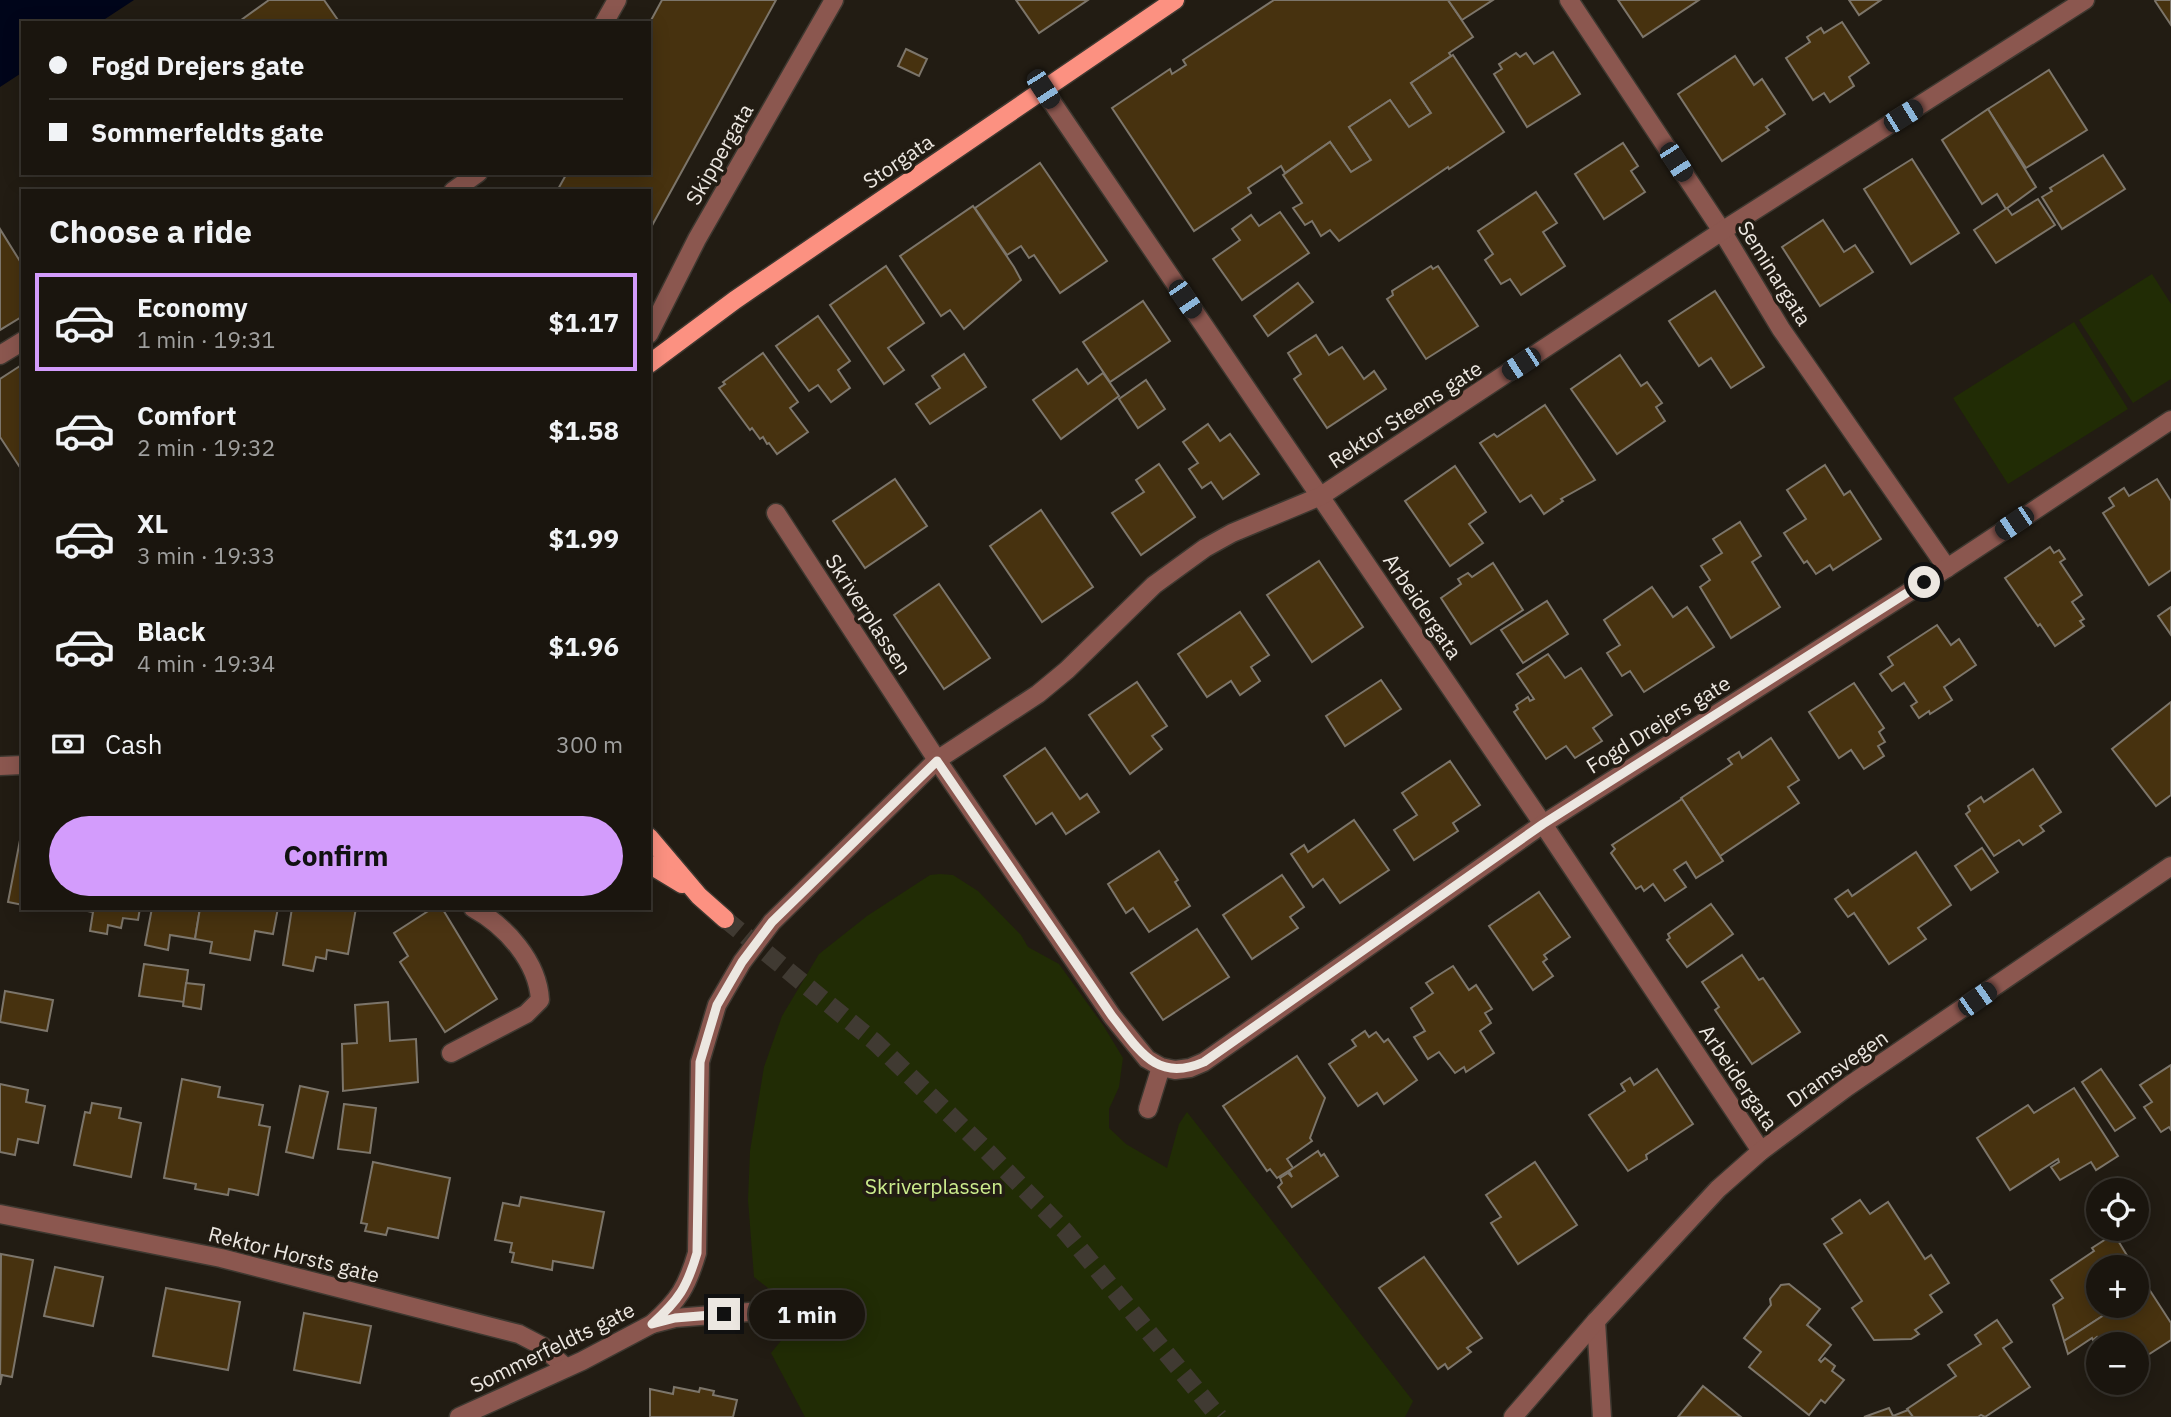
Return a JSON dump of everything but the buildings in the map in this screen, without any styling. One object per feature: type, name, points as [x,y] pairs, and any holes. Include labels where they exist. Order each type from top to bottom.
[{"type":"main road","name":"Storgata","points":[[651,363],[735,300],[1175,0]]},
{"type":"main road","points":[[651,839],[699,896]]},
{"type":"main road","points":[[651,864],[699,896],[725,919]]},
{"type":"street","points":[[605,21],[618,0]]},
{"type":"street","name":"Skippergata","points":[[651,330],[697,239],[834,0]]},
{"type":"street","name":"Seminargata","points":[[1569,0],[1722,231],[1781,329],[1947,568]]},
{"type":"street","name":"Rektor Steens gate","points":[[652,1324],[673,1305],[688,1281],[697,1253],[700,1062],[717,1005],[742,962],[772,922],[937,761],[1038,694],[1067,670],[1154,585],[1179,565],[1231,533],[1321,496],[1722,231],[2085,0]]},
{"type":"street","name":"Arbeidergata","points":[[1043,89],[1543,824],[1761,1150]]},
{"type":"street","points":[[456,189],[475,175]]},
{"type":"street","points":[[0,355],[21,342]]},
{"type":"street","name":"Fogd Drejers gate","points":[[1168,1068],[1190,1068],[1204,1062],[1543,824],[1947,568],[2171,420]]},
{"type":"street","name":"Skriverplassen","points":[[776,513],[937,761],[1112,1016],[1147,1059],[1168,1068]]},
{"type":"street","points":[[0,766],[21,765]]},
{"type":"street","name":"Dramsvegen","points":[[1513,1417],[1596,1321],[1718,1189],[1761,1150],[1847,1087],[2171,866]]},
{"type":"street","points":[[451,1053],[526,1014],[540,1000],[539,985],[513,940],[476,910]]},
{"type":"street","points":[[1149,1108],[1168,1068]]},
{"type":"street","name":"Rektor Horsts gate","points":[[0,1214],[221,1258],[519,1334],[542,1346],[566,1368]]},
{"type":"street","name":"Sommerfeldts gate","points":[[459,1417],[566,1368],[652,1324],[675,1318],[749,1312]]},
{"type":"street","points":[[1596,1321],[1602,1417]]},
{"type":"green space","points":[[2152,274],[2171,304],[2171,379],[2133,403],[2079,320]]},
{"type":"green space","points":[[2074,322],[2128,409],[2008,484],[1953,398]]},
{"type":"green space","name":"Skriverplassen","points":[[930,875],[953,875],[978,891],[1021,935],[1028,947],[1059,964],[1103,1025],[1123,1058],[1119,1087],[1109,1109],[1109,1128],[1126,1144],[1167,1168],[1179,1124],[1187,1112],[1413,1401],[1405,1417],[805,1417],[771,1353],[802,1315],[754,1277],[748,1200],[750,1151],[764,1067],[782,1016],[819,954],[867,916]]},
{"type":"water","points":[[0,0],[134,0],[102,21],[21,21],[21,73],[0,87]]},
{"type":"tunnel","points":[[725,919],[875,1042],[981,1145],[1065,1231],[1219,1417]]},
{"type":"route","points":[[724,1314],[675,1318],[652,1324],[673,1305],[688,1281],[697,1253],[700,1062],[717,1005],[742,962],[772,922],[937,761],[1135,1046],[1147,1059],[1161,1067],[1175,1070],[1190,1068],[1204,1062],[1543,824],[1924,582]]}]
